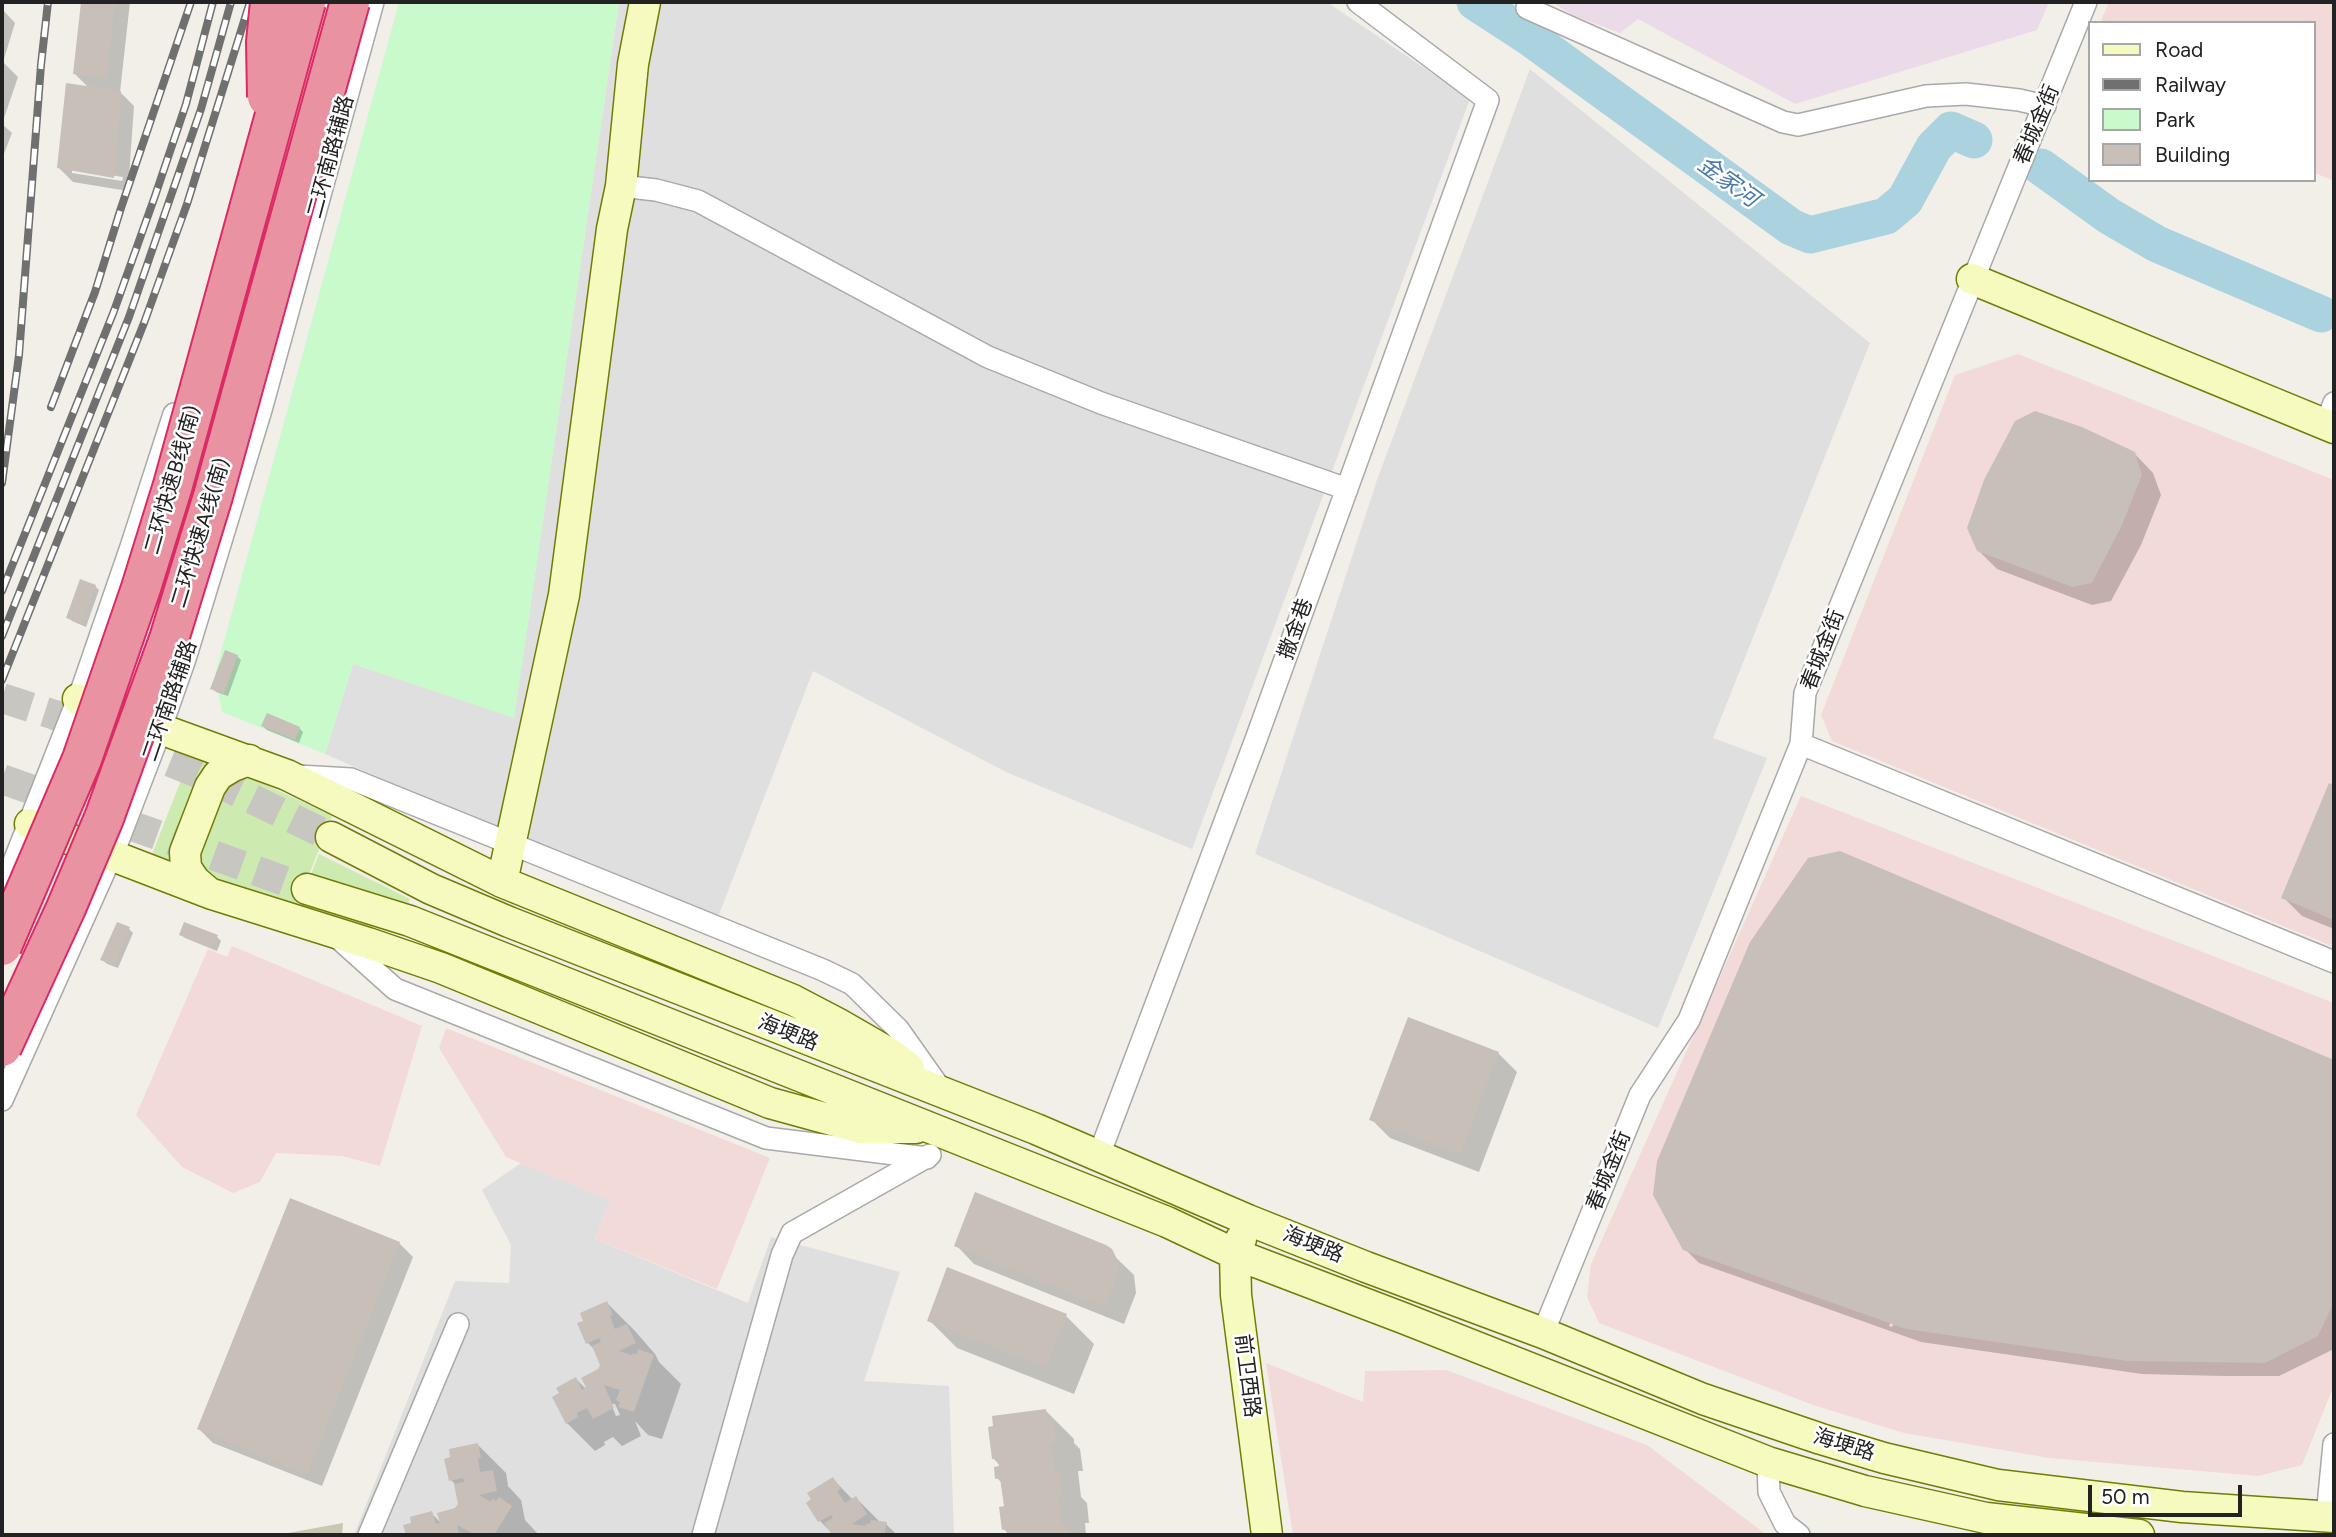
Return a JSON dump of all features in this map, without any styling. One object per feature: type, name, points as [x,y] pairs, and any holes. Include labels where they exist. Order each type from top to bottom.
[{"type":"highway","points":[[253,194],[265,136],[266,42],[270,2]]},
{"type":"highway","name":"二环快速B线(南)","points":[[2,946],[65,803],[129,625],[173,485],[306,2]]},
{"type":"highway","name":"二环快速A线(南)","points":[[2,1046],[104,818],[169,639],[217,484],[350,2]]},
{"type":"main road","points":[[502,882],[564,595],[621,186],[633,64],[645,2]]},
{"type":"main road","points":[[1972,278],[2331,418]]},
{"type":"main road","points":[[78,699],[287,775],[502,882],[793,1000],[890,1054],[946,1095]]},
{"type":"main road","points":[[212,894],[195,881],[186,868],[185,852],[210,787],[218,775],[249,760]]},
{"type":"main road","points":[[30,824],[212,894],[441,968],[770,1102],[861,1128],[940,1131]]},
{"type":"main road","name":"海埂路","points":[[331,837],[430,889],[509,922],[1099,1155],[1248,1220],[1378,1272],[1543,1333],[1703,1399],[1884,1458],[1998,1485],[2182,1507],[2331,1517]]},
{"type":"main road","name":"海埂路","points":[[307,889],[410,920],[1167,1222],[1235,1254],[1768,1462],[1865,1490],[2041,1530],[2139,1535]]},
{"type":"main road","name":"前卫西路","points":[[1248,1220],[1235,1254],[1236,1295],[1267,1535]]},
{"type":"street","points":[[2,892],[78,699],[152,481],[221,251],[254,128],[278,2]]},
{"type":"street","name":"二环南路辅路","points":[[2,1100],[111,856],[161,729],[204,601],[251,443],[373,2]]},
{"type":"street","name":"撒金巷","points":[[1099,1155],[1260,730],[1488,100],[1358,2]]},
{"type":"street","name":"春城金街","points":[[1543,1333],[1640,1095],[1689,1020],[1801,744],[1805,693],[2086,2]]},
{"type":"street","points":[[1527,8],[1783,122],[1798,125],[1926,96],[1966,94],[2045,106]]},
{"type":"street","points":[[621,186],[656,190],[698,201],[1001,362],[1101,403],[1347,489]]},
{"type":"street","points":[[1801,744],[2334,962]]},
{"type":"street","points":[[287,775],[351,779],[852,984],[898,1029],[946,1095]]},
{"type":"street","points":[[330,931],[395,989],[766,1138],[927,1158]]},
{"type":"street","points":[[704,1535],[782,1255],[792,1233],[812,1219],[927,1158],[940,1131]]},
{"type":"street","points":[[369,1535],[458,1324]]},
{"type":"street","points":[[2331,1517],[2334,1444]]},
{"type":"street","points":[[1768,1462],[1769,1492],[1785,1524],[1798,1535]]},
{"type":"shaded area","points":[[619,2],[1327,2],[1470,99],[1192,849],[1006,772],[813,671],[718,917],[526,842],[325,754],[353,664],[514,717]]},
{"type":"shaded area","points":[[1552,2],[2049,2],[2037,30],[1795,104],[1638,19],[1620,33],[1574,16]]},
{"type":"shaded area","points":[[2109,2],[2334,2],[2334,181],[2315,173],[2315,21],[2101,21]]},
{"type":"shaded area","points":[[1530,69],[1870,343],[1713,738],[1767,758],[1658,1028],[1255,854],[1377,480]]},
{"type":"shaded area","points":[[2018,354],[2334,480],[2334,947],[1832,741],[1821,715],[1955,375]]},
{"type":"shaded area","points":[[1801,796],[2334,1003],[2334,1385],[2302,1465],[2258,1476],[2049,1458],[1904,1433],[1813,1405],[1599,1323],[1587,1297],[1591,1264]]},
{"type":"shaded area","points":[[232,946],[422,1026],[380,1166],[342,1156],[276,1153],[260,1182],[233,1193],[182,1167],[136,1115],[208,949],[227,957]]},
{"type":"shaded area","points":[[446,1028],[770,1158],[717,1289],[595,1239],[610,1200],[506,1157],[439,1048]]},
{"type":"shaded area","points":[[521,1163],[610,1200],[595,1239],[748,1303],[771,1237],[900,1272],[864,1381],[949,1386],[954,1535],[354,1535],[455,1281],[509,1283],[511,1245],[482,1190]]},
{"type":"shaded area","points":[[1266,1363],[1363,1402],[1365,1371],[1446,1370],[1647,1445],[1767,1535],[1293,1535]]},
{"type":"shaded area","points":[[343,1523],[342,1535],[277,1535]]},
{"type":"green space","points":[[399,2],[619,2],[514,718],[353,664],[325,754],[222,712],[215,674]]},
{"type":"green space","points":[[190,757],[215,766],[178,867],[149,862]]},
{"type":"green space","points":[[238,778],[254,779],[332,816],[294,913],[205,880],[195,868],[222,785]]},
{"type":"green space","points":[[319,854],[410,899],[408,903],[311,874]]},
{"type":"building","points":[[81,2],[115,2],[106,78],[73,74]]},
{"type":"building","points":[[66,83],[121,91],[114,178],[57,168]]},
{"type":"building","points":[[2035,411],[2082,427],[2135,452],[2142,475],[2122,525],[2092,583],[2072,587],[1977,551],[1967,528],[1984,480],[2015,421]]},
{"type":"building","points":[[80,579],[96,585],[82,624],[66,618]]},
{"type":"building","points":[[225,650],[238,655],[224,694],[210,689]]},
{"type":"building","points":[[267,713],[300,727],[295,740],[261,726]]},
{"type":"building","points":[[2329,783],[2334,785],[2334,920],[2281,898]]},
{"type":"building","points":[[1840,851],[2334,1060],[2334,1302],[2318,1336],[2265,1363],[2127,1361],[1906,1329],[1683,1250],[1653,1195],[1657,1161],[1750,942],[1808,858]]},
{"type":"building","points":[[117,922],[130,927],[114,965],[100,960]]},
{"type":"building","points":[[184,922],[218,935],[212,948],[179,935]]},
{"type":"building","points":[[1408,1017],[1499,1052],[1460,1154],[1369,1120]]},
{"type":"building","points":[[975,1192],[1112,1249],[1118,1261],[1118,1273],[1105,1307],[954,1246]]},
{"type":"building","points":[[290,1198],[400,1242],[307,1474],[197,1429]]},
{"type":"building","points":[[947,1267],[1067,1314],[1046,1367],[927,1321]]},
{"type":"building","points":[[607,1301],[615,1329],[627,1324],[636,1343],[619,1351],[632,1355],[637,1354],[638,1349],[654,1355],[634,1412],[618,1407],[620,1402],[616,1400],[620,1390],[604,1385],[614,1408],[593,1419],[587,1408],[566,1424],[552,1397],[559,1393],[556,1388],[576,1377],[582,1390],[586,1387],[581,1378],[598,1369],[600,1365],[592,1346],[601,1342],[599,1338],[586,1344],[577,1323],[583,1321],[580,1313]]},
{"type":"building","points":[[1046,1409],[1047,1420],[1052,1419],[1056,1443],[1051,1444],[1055,1474],[1059,1473],[1062,1495],[1058,1496],[1061,1525],[1066,1524],[1068,1535],[1008,1535],[1007,1529],[1002,1530],[999,1507],[1004,1506],[1000,1478],[995,1479],[994,1467],[999,1466],[998,1459],[992,1459],[988,1427],[993,1426],[992,1416]]},
{"type":"building","points":[[478,1443],[480,1472],[493,1470],[497,1491],[479,1495],[491,1502],[499,1497],[512,1506],[494,1535],[470,1535],[472,1533],[457,1525],[459,1535],[406,1535],[403,1525],[411,1523],[410,1517],[432,1511],[436,1524],[440,1523],[437,1513],[455,1508],[458,1504],[454,1484],[464,1482],[463,1478],[449,1481],[444,1459],[450,1457],[449,1449]]},
{"type":"building","points":[[833,1477],[841,1489],[837,1491],[845,1503],[856,1496],[867,1514],[852,1524],[865,1526],[870,1524],[871,1520],[887,1522],[884,1535],[832,1535],[824,1523],[833,1518],[831,1515],[818,1522],[806,1503],[811,1499],[807,1493]]},
{"type":"waterway","name":"金家河","points":[[1475,2],[1529,37],[1791,227],[1810,235],[1886,216],[1905,200],[1934,147],[1951,130],[1974,140]]},
{"type":"waterway","name":"金家河","points":[[2041,167],[2109,216],[2157,244],[2321,314]]},
{"type":"tunnel","points":[[2,698],[55,715],[198,773],[331,837]]},
{"type":"tunnel","points":[[2,779],[307,889]]},
{"type":"railway","points":[[2,483],[19,355],[48,2]]},
{"type":"railway","points":[[51,407],[95,292],[191,2]]},
{"type":"railway","points":[[2,591],[114,311],[186,104],[213,2]]},
{"type":"railway","points":[[2,636],[129,317],[201,109],[231,2]]},
{"type":"railway","points":[[2,680],[144,323],[187,204],[250,2]]}]
